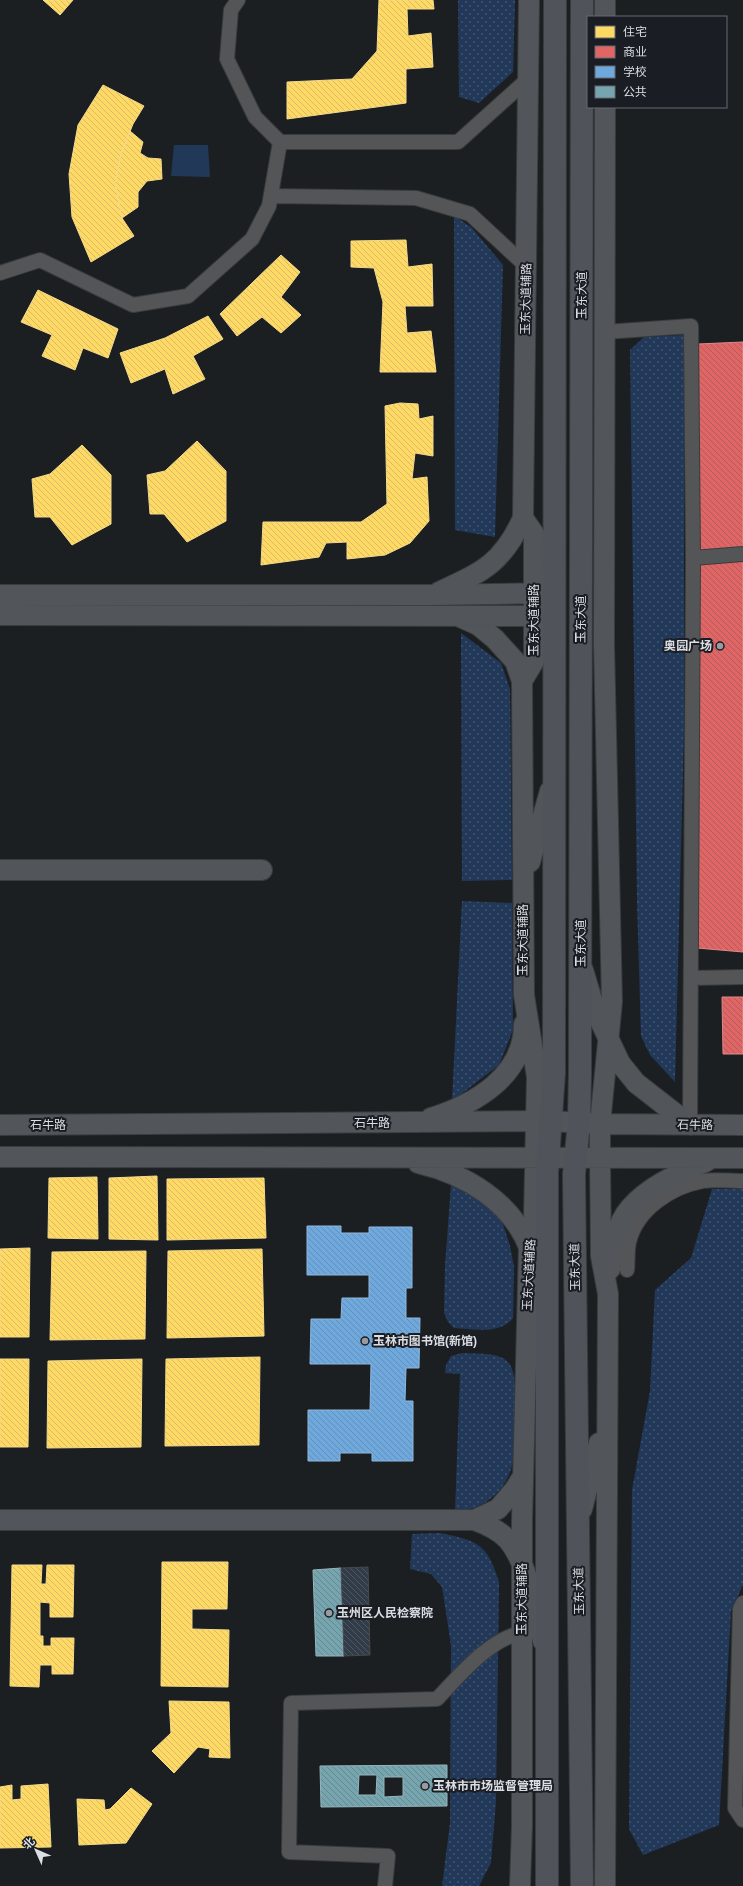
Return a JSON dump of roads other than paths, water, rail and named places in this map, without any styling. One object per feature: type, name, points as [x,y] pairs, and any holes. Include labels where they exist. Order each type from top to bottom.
[{"type":"main road","points":[[547,1886],[547,1315],[542,1157],[543,1121],[554,1073],[554,776],[544,616],[544,593],[555,0]]},
{"type":"main road","name":"玉东大道","points":[[582,0],[581,962],[590,1123],[576,1157],[574,1174],[582,1886]]},
{"type":"main road","points":[[554,962],[559,986],[564,992],[568,993],[573,992],[577,986],[581,962]]},
{"type":"street","points":[[238,0],[231,10],[227,59],[255,117],[280,142],[458,142],[528,79]]},
{"type":"street","name":"玉东大道辅路","points":[[529,0],[523,518],[534,534],[544,593]]},
{"type":"street","points":[[605,0],[605,16]]},
{"type":"street","points":[[605,108],[604,645],[612,1002],[608,1036],[590,1123],[600,1158],[601,1256],[608,1294],[605,1886]]},
{"type":"street","points":[[0,272],[40,260],[133,305],[188,296],[252,239],[269,206],[280,142]]},
{"type":"street","points":[[271,196],[416,198],[470,214],[526,266]]},
{"type":"street","points":[[605,332],[691,326],[693,558],[690,1125]]},
{"type":"street","points":[[432,595],[475,575],[497,559],[513,540],[523,518]]},
{"type":"street","points":[[693,558],[743,554]]},
{"type":"street","points":[[0,595],[432,595],[544,593]]},
{"type":"street","points":[[0,615],[544,616]]},
{"type":"street","points":[[456,616],[478,625],[494,639],[515,661],[522,682]]},
{"type":"street","name":"玉东大道辅路","points":[[543,1121],[524,995],[522,682],[534,661],[544,616]]},
{"type":"street","points":[[415,1123],[445,1114],[476,1100],[490,1089],[516,1060],[524,1034],[528,869],[554,776]]},
{"type":"street","points":[[0,870],[262,870]]},
{"type":"street","points":[[581,962],[595,1010],[620,1063],[636,1083],[690,1125]]},
{"type":"street","points":[[691,978],[743,977]]},
{"type":"street","name":"石牛路","points":[[0,1125],[543,1121],[743,1125]]},
{"type":"street","points":[[0,1157],[743,1158]]},
{"type":"street","points":[[393,1157],[431,1166],[462,1178],[484,1190],[514,1220],[529,1246],[543,1292],[547,1315]]},
{"type":"street","name":"玉东大道辅路","points":[[520,1886],[523,1476],[529,1246],[542,1157]]},
{"type":"street","points":[[578,1522],[594,1462],[603,1415],[608,1294],[612,1252],[618,1229],[629,1208],[644,1195],[676,1174],[715,1158]]},
{"type":"street","points":[[627,1270],[629,1242],[639,1219],[654,1204],[674,1191],[704,1181],[743,1181]]},
{"type":"street","points":[[474,1520],[498,1509],[515,1489],[530,1463],[547,1422]]},
{"type":"street","points":[[0,1520],[474,1520],[492,1527],[508,1540],[522,1565],[547,1655]]},
{"type":"street","points":[[522,1665],[547,1594]]},
{"type":"street","points":[[743,1603],[740,1609],[740,1780],[735,1808],[743,1820]]},
{"type":"street","points":[[385,1886],[388,1856],[289,1852],[291,1703],[437,1698],[483,1652],[510,1635],[522,1633]]},
{"type":"place","name":"奥园广场","points":[[720,646]]},
{"type":"place","name":"玉林市图书馆(新馆)","points":[[365,1341]]},
{"type":"place","name":"玉州区人民检察院","points":[[329,1613]]},
{"type":"place","name":"玉林市市场监督管理局","points":[[425,1786]]}]
